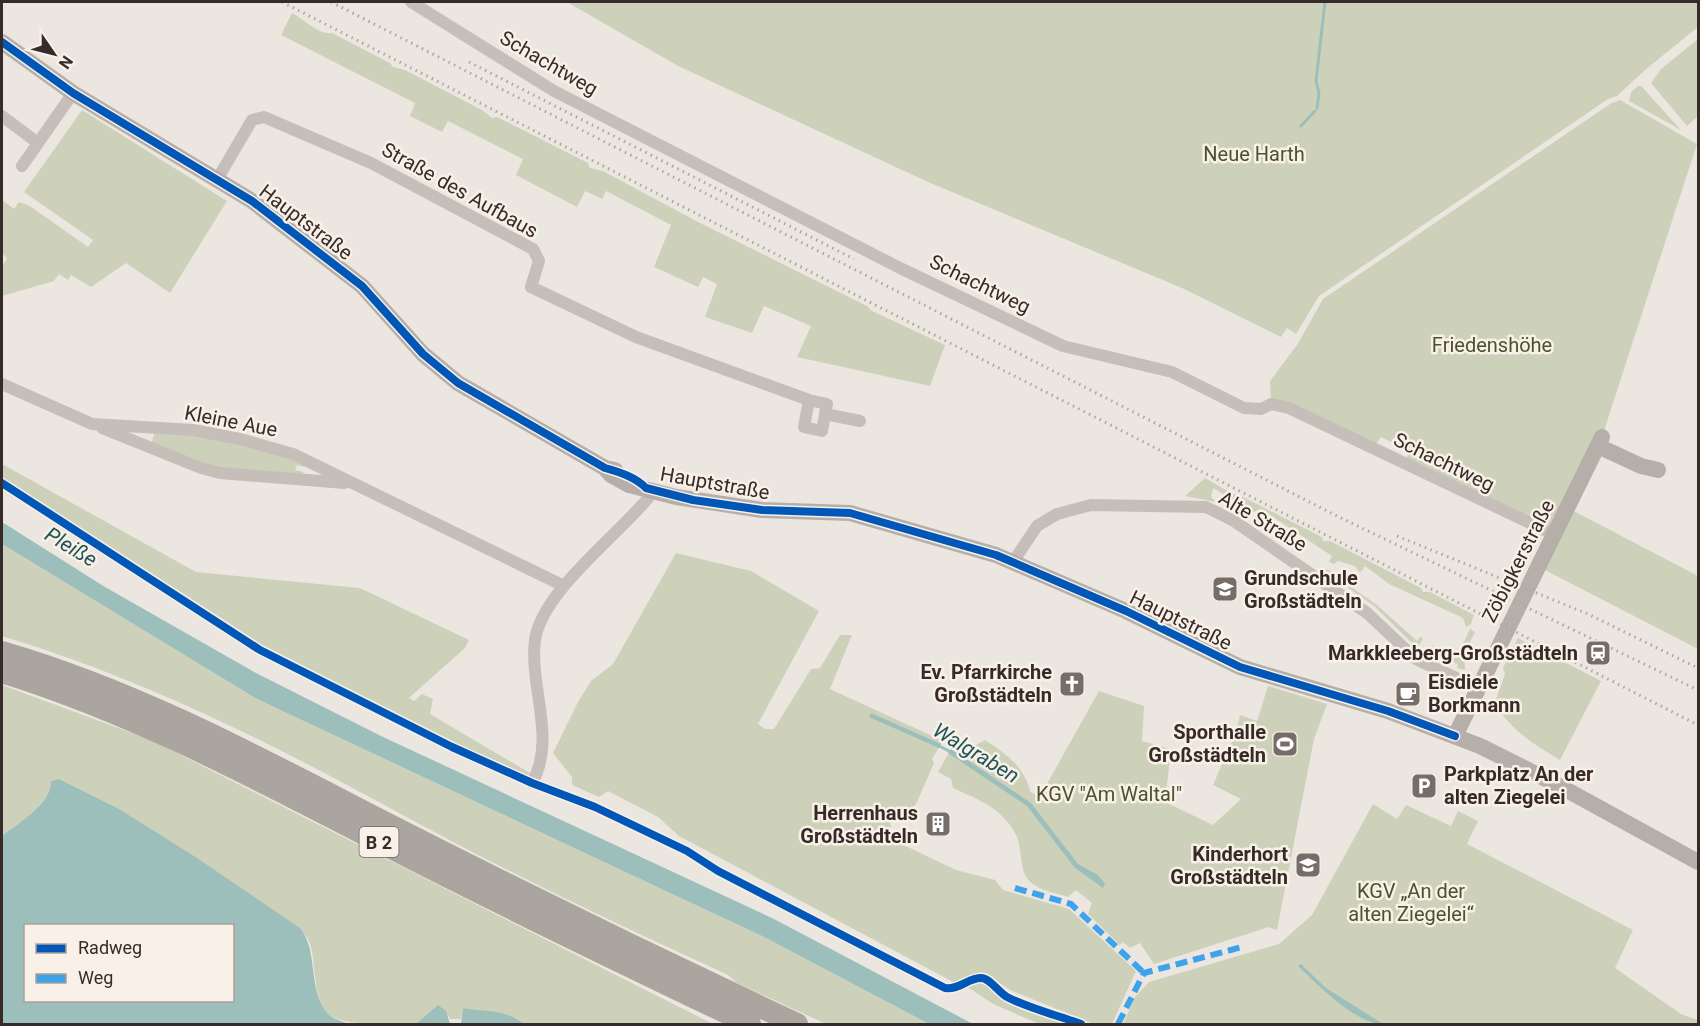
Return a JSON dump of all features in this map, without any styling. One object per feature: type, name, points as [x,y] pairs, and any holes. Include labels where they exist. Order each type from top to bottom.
[{"type":"highway","name":"B 2","points":[[2,652],[87,680],[207,731],[527,895],[797,1024]]},
{"type":"highway","name":"B 2","points":[[2,672],[81,698],[179,740],[514,911],[750,1024]]},
{"type":"main road","name":"Hauptstraße","points":[[2,42],[73,93],[218,178],[252,201],[362,286],[439,369],[484,399],[605,468],[621,472],[650,489],[693,501],[762,510],[850,513],[1014,561],[1055,582],[1126,611],[1240,667],[1388,711],[1455,736],[1541,776],[1698,862]]},
{"type":"main road","name":"Zöbigkerstraße","points":[[1455,736],[1600,441],[1641,466],[1658,470]]},
{"type":"street","name":"Schachtweg","points":[[411,2],[554,91],[900,268],[1063,346],[1091,355],[1138,362],[1172,372],[1245,408],[1261,409],[1271,404],[1289,408],[1555,535]]},
{"type":"street","points":[[22,166],[73,93]]},
{"type":"street","points":[[2,116],[38,142]]},
{"type":"street","name":"Straße des Aufbaus","points":[[218,178],[252,120],[264,117],[371,163],[533,249],[539,261],[531,287],[636,337],[809,400],[827,404],[825,414],[860,421]]},
{"type":"street","name":"Kleine Aue","points":[[2,384],[149,448],[220,473],[355,484]]},
{"type":"street","points":[[809,400],[804,427],[822,431],[825,414]]},
{"type":"street","name":"Kleine Aue","points":[[92,424],[193,430],[240,439],[293,454],[564,586]]},
{"type":"street","points":[[532,783],[538,772],[543,742],[536,638],[548,609],[564,586],[650,489]]},
{"type":"street","name":"Alte Straße","points":[[1014,561],[1036,526],[1057,514],[1091,505],[1206,507],[1234,521],[1367,613],[1416,659],[1477,688]]},
{"type":"green space","name":"Neue Harth","points":[[567,2],[1698,2],[1698,27],[1617,96],[1608,99],[1319,296],[1296,334],[1287,328],[1281,337],[1182,288],[928,182],[678,66]]},
{"type":"green space","points":[[292,13],[316,29],[332,33],[390,63],[393,67],[405,70],[482,110],[492,118],[497,117],[588,163],[590,168],[603,171],[698,222],[867,306],[872,311],[945,345],[930,386],[797,357],[811,326],[764,306],[752,333],[705,317],[717,284],[703,277],[698,287],[654,267],[671,225],[606,191],[602,199],[585,191],[577,207],[516,175],[523,159],[448,121],[442,132],[410,116],[415,103],[281,35]]},
{"type":"green space","points":[[1698,39],[1698,116],[1687,126],[1651,83],[1661,69]]},
{"type":"green space","points":[[1641,86],[1681,130],[1629,101],[1631,92]]},
{"type":"green space","name":"Friedenshöhe","points":[[1620,100],[1697,144],[1602,437],[1568,508],[1698,576],[1698,649],[1539,567],[1555,535],[1403,464],[1410,451],[1381,437],[1373,449],[1271,404],[1270,381],[1297,345],[1323,299],[1610,104]]},
{"type":"green space","points":[[82,110],[227,201],[170,293],[126,263],[91,287],[71,275],[68,280],[59,274],[54,281],[2,296],[2,266],[7,259],[2,252],[2,200],[14,209],[19,202],[30,206],[88,247],[93,240],[24,192]]},
{"type":"green space","points":[[155,431],[212,438],[249,446],[304,464],[305,467],[297,465],[295,470],[304,472],[301,475],[221,469],[151,445]]},
{"type":"green space","points":[[2,464],[196,572],[360,588],[469,640],[465,648],[409,698],[414,701],[422,694],[433,699],[430,714],[530,773],[526,779],[277,658],[2,481]]},
{"type":"green space","points":[[1205,478],[1322,537],[1323,541],[1330,541],[1421,588],[1423,592],[1430,592],[1474,615],[1471,624],[1466,627],[1463,618],[1389,584],[1365,566],[1360,573],[1355,566],[1338,561],[1334,564],[1329,562],[1332,556],[1261,509],[1253,512],[1213,488],[1211,497],[1216,502],[1185,496]]},
{"type":"green space","points":[[2,544],[257,699],[768,939],[929,1024],[826,1024],[737,983],[728,975],[528,880],[261,741],[108,673],[2,636]]},
{"type":"green space","points":[[676,553],[751,571],[819,611],[758,724],[765,729],[774,729],[811,669],[820,668],[840,635],[852,635],[830,689],[943,741],[932,759],[934,763],[916,804],[910,810],[890,808],[891,839],[956,870],[995,880],[1003,890],[1069,909],[1136,971],[1112,1024],[1094,1024],[1012,991],[987,975],[979,975],[957,984],[679,836],[658,817],[608,791],[599,797],[572,785],[572,777],[553,753],[578,702],[591,681],[613,664]]},
{"type":"green space","points":[[1323,570],[1347,576],[1344,582],[1377,605],[1417,641],[1421,636],[1423,639],[1417,648],[1374,606]]},
{"type":"green space","points":[[1470,629],[1475,632],[1464,654],[1465,670],[1457,668],[1458,664],[1432,653],[1430,656],[1425,654],[1434,644],[1432,648],[1439,652],[1441,648],[1458,654]]},
{"type":"green space","points":[[1518,638],[1601,681],[1560,760],[1515,728],[1500,712],[1495,702],[1505,674],[1503,668]]},
{"type":"green space","points":[[2,685],[151,740],[713,1024],[524,1024],[517,1018],[463,1008],[461,1019],[450,1019],[448,1015],[417,1024],[369,1024],[335,1018],[328,1014],[322,1006],[316,985],[310,943],[300,930],[181,849],[109,805],[59,779],[51,781],[49,790],[40,805],[2,836]]},
{"type":"green space","name":"KGV \"Am Waltal\"","points":[[1268,686],[1327,704],[1314,739],[1277,930],[1269,927],[1154,964],[1140,943],[1130,948],[1123,942],[1120,945],[1088,914],[1092,903],[1076,890],[1068,897],[1045,890],[1028,880],[1023,869],[1019,843],[1012,827],[990,806],[953,788],[951,779],[938,772],[951,749],[969,749],[985,740],[1013,761],[1023,774],[1030,791],[1039,798],[1099,691],[1144,706],[1142,741],[1171,749],[1165,802],[1213,825],[1241,799],[1213,785],[1236,732],[1240,715],[1257,721]]},
{"type":"green space","name":"KGV „An der alten Ziegelei“","points":[[1373,804],[1397,819],[1406,805],[1451,826],[1458,811],[1478,821],[1467,844],[1633,930],[1615,968],[1681,1014],[1698,1020],[1698,1024],[1123,1024],[1135,997],[1149,982],[1279,944],[1312,915]]},
{"type":"green space","points":[[977,981],[986,984],[997,994],[1013,1003],[1068,1024],[1039,1024],[993,1004],[966,986]]},
{"type":"water","points":[[2,522],[105,587],[256,673],[381,736],[774,919],[973,1024],[929,1024],[768,939],[257,699],[2,544]]},
{"type":"water","points":[[871,713],[941,744],[939,748],[869,717]]},
{"type":"water","points":[[951,749],[1031,803],[1078,864],[1098,875],[1105,884],[1103,888],[1075,868],[1027,806],[948,753]]},
{"type":"water","points":[[59,779],[119,809],[197,858],[300,928],[306,937],[317,994],[322,1004],[328,1014],[349,1024],[2,1024],[2,836],[40,805],[50,790],[51,781]]},
{"type":"water","points":[[1301,964],[1326,988],[1383,1024],[1373,1023],[1350,1011],[1326,993],[1298,966]]},
{"type":"water","points":[[438,1005],[446,1011],[450,1024],[416,1024]]},
{"type":"water","points":[[463,1008],[503,1013],[524,1024],[461,1024]]},
{"type":"waterway","points":[[1317,108],[1319,93],[1316,81],[1325,2]]},
{"type":"waterway","points":[[1301,126],[1315,111]]},
{"type":"waterway","name":"Walgraben","points":[[937,745],[953,753]]},
{"type":"railway","points":[[282,2],[1698,725]]},
{"type":"railway","points":[[331,2],[1337,516],[1698,690]]},
{"type":"railway","points":[[469,62],[854,259]]},
{"type":"railway","points":[[1397,536],[1588,614],[1698,668]]},
{"type":"marked path","points":[[1015,888],[1071,904],[1144,973]]},
{"type":"marked path","points":[[1118,1024],[1144,973],[1242,947]]},
{"type":"cycle path","points":[[2,42],[73,93],[252,201],[362,286],[423,354],[458,383],[605,468],[627,475],[646,488],[693,500],[762,510],[850,513],[996,555],[1126,611],[1240,667],[1388,711],[1455,736]]},
{"type":"cycle path","points":[[2,483],[260,650],[452,747],[532,783],[595,807],[687,851],[718,871],[945,988],[981,978],[1016,1001],[1081,1024]]},
{"type":"place","name":"Grundschule Großstädteln","points":[[1225,589]]},
{"type":"place","name":"Markkleeberg-Großstädteln","points":[[1598,653]]},
{"type":"place","name":"Ev. Pfarrkirche Großstädteln","points":[[1072,684]]},
{"type":"place","name":"Eisdiele Borkmann","points":[[1408,694]]},
{"type":"place","name":"Sporthalle Großstädteln","points":[[1285,744]]},
{"type":"place","name":"Parkplatz An der alten Ziegelei","points":[[1424,786]]},
{"type":"place","name":"Herrenhaus Großstädteln","points":[[938,824]]},
{"type":"place","name":"Kinderhort Großstädteln","points":[[1308,865]]},
{"type":"water label","name":"Pleiße","points":[[71,547]]}]
